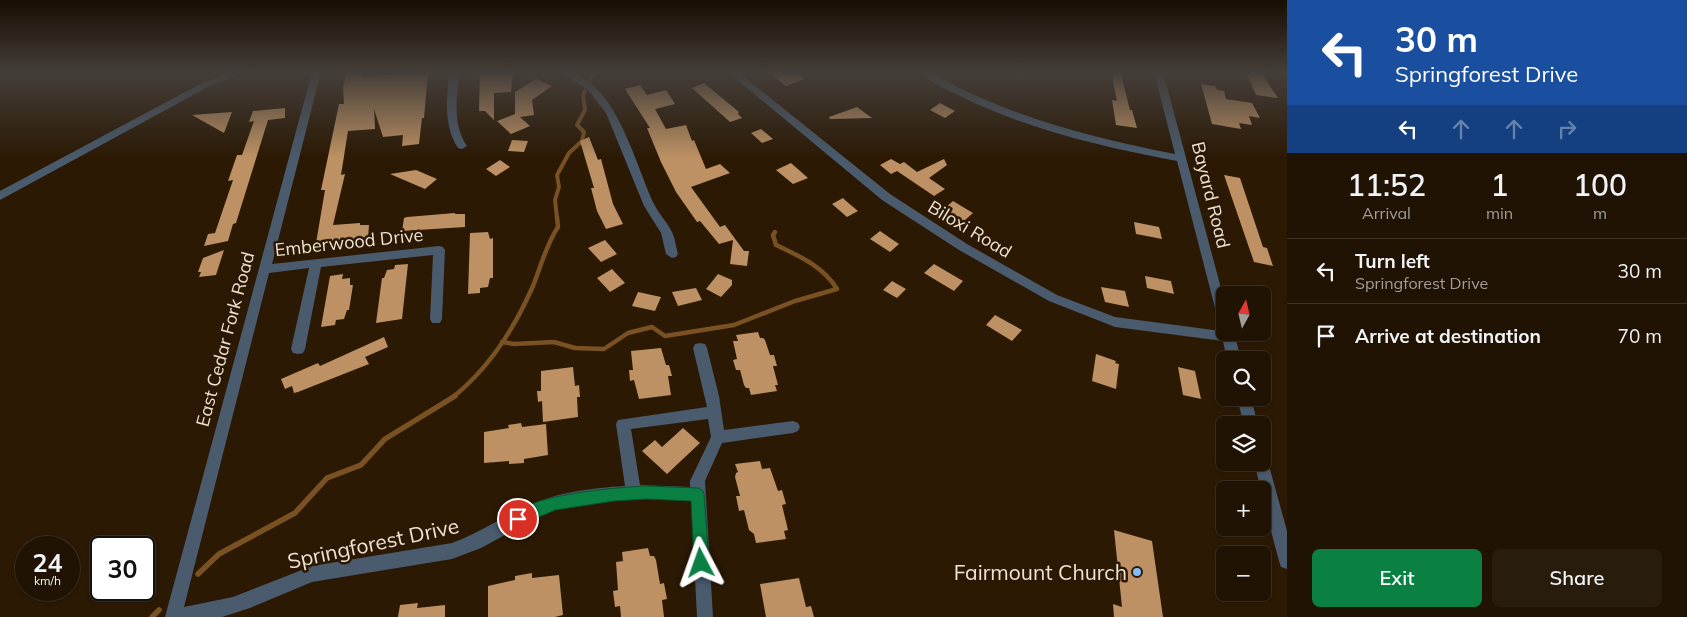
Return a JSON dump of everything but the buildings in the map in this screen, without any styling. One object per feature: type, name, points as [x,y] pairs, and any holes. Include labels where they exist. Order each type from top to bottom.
[{"type":"street","points":[[0,196],[176,101]]},
{"type":"street","name":"East Cedar Fork Road","points":[[173,617],[308,101]]},
{"type":"street","points":[[453,101],[453,123],[456,139],[462,146]]},
{"type":"street","points":[[602,101],[611,112],[650,206],[667,233],[672,254]]},
{"type":"street","name":"Biloxi Road","points":[[768,101],[886,197],[963,247],[1053,298],[1115,322],[1216,331]]},
{"type":"street","points":[[979,101],[1010,114],[1095,140],[1182,159]]},
{"type":"street","name":"Bayard Road","points":[[1167,101],[1216,293]]},
{"type":"street","name":"Emberwood Drive","points":[[263,269],[439,250],[436,319]]},
{"type":"street","points":[[298,349],[316,263]]},
{"type":"street","points":[[700,348],[715,412],[718,437],[698,476],[706,617]]},
{"type":"street","points":[[634,493],[623,424],[715,412]]},
{"type":"street","points":[[718,437],[793,426]]},
{"type":"street","points":[[1263,471],[1287,561]]},
{"type":"street","name":"Springforest Drive","points":[[173,617],[243,603],[290,580],[312,574],[452,552],[533,511],[555,503],[614,494],[698,494]]},
{"type":"waterway","points":[[557,218],[555,200],[559,187],[557,175],[569,153],[582,141],[584,132],[577,125],[585,110],[584,101]]},
{"type":"waterway","points":[[453,397],[478,374],[518,317],[533,286],[550,241],[558,227],[557,217]]},
{"type":"waterway","points":[[502,342],[514,344],[554,342],[575,348],[604,349],[628,333],[652,327],[665,336],[734,325],[795,301],[837,289],[818,268],[776,245],[773,235],[775,232]]},
{"type":"waterway","points":[[198,574],[219,554],[295,513],[327,478],[361,465],[385,439],[455,396]]},
{"type":"waterway","points":[[152,617],[159,610]]},
{"type":"place","name":"Fairmount Church","points":[[1137,572]]},
{"type":"route","points":[[518,519],[555,503],[614,494],[647,492],[698,494],[701,563]]}]
